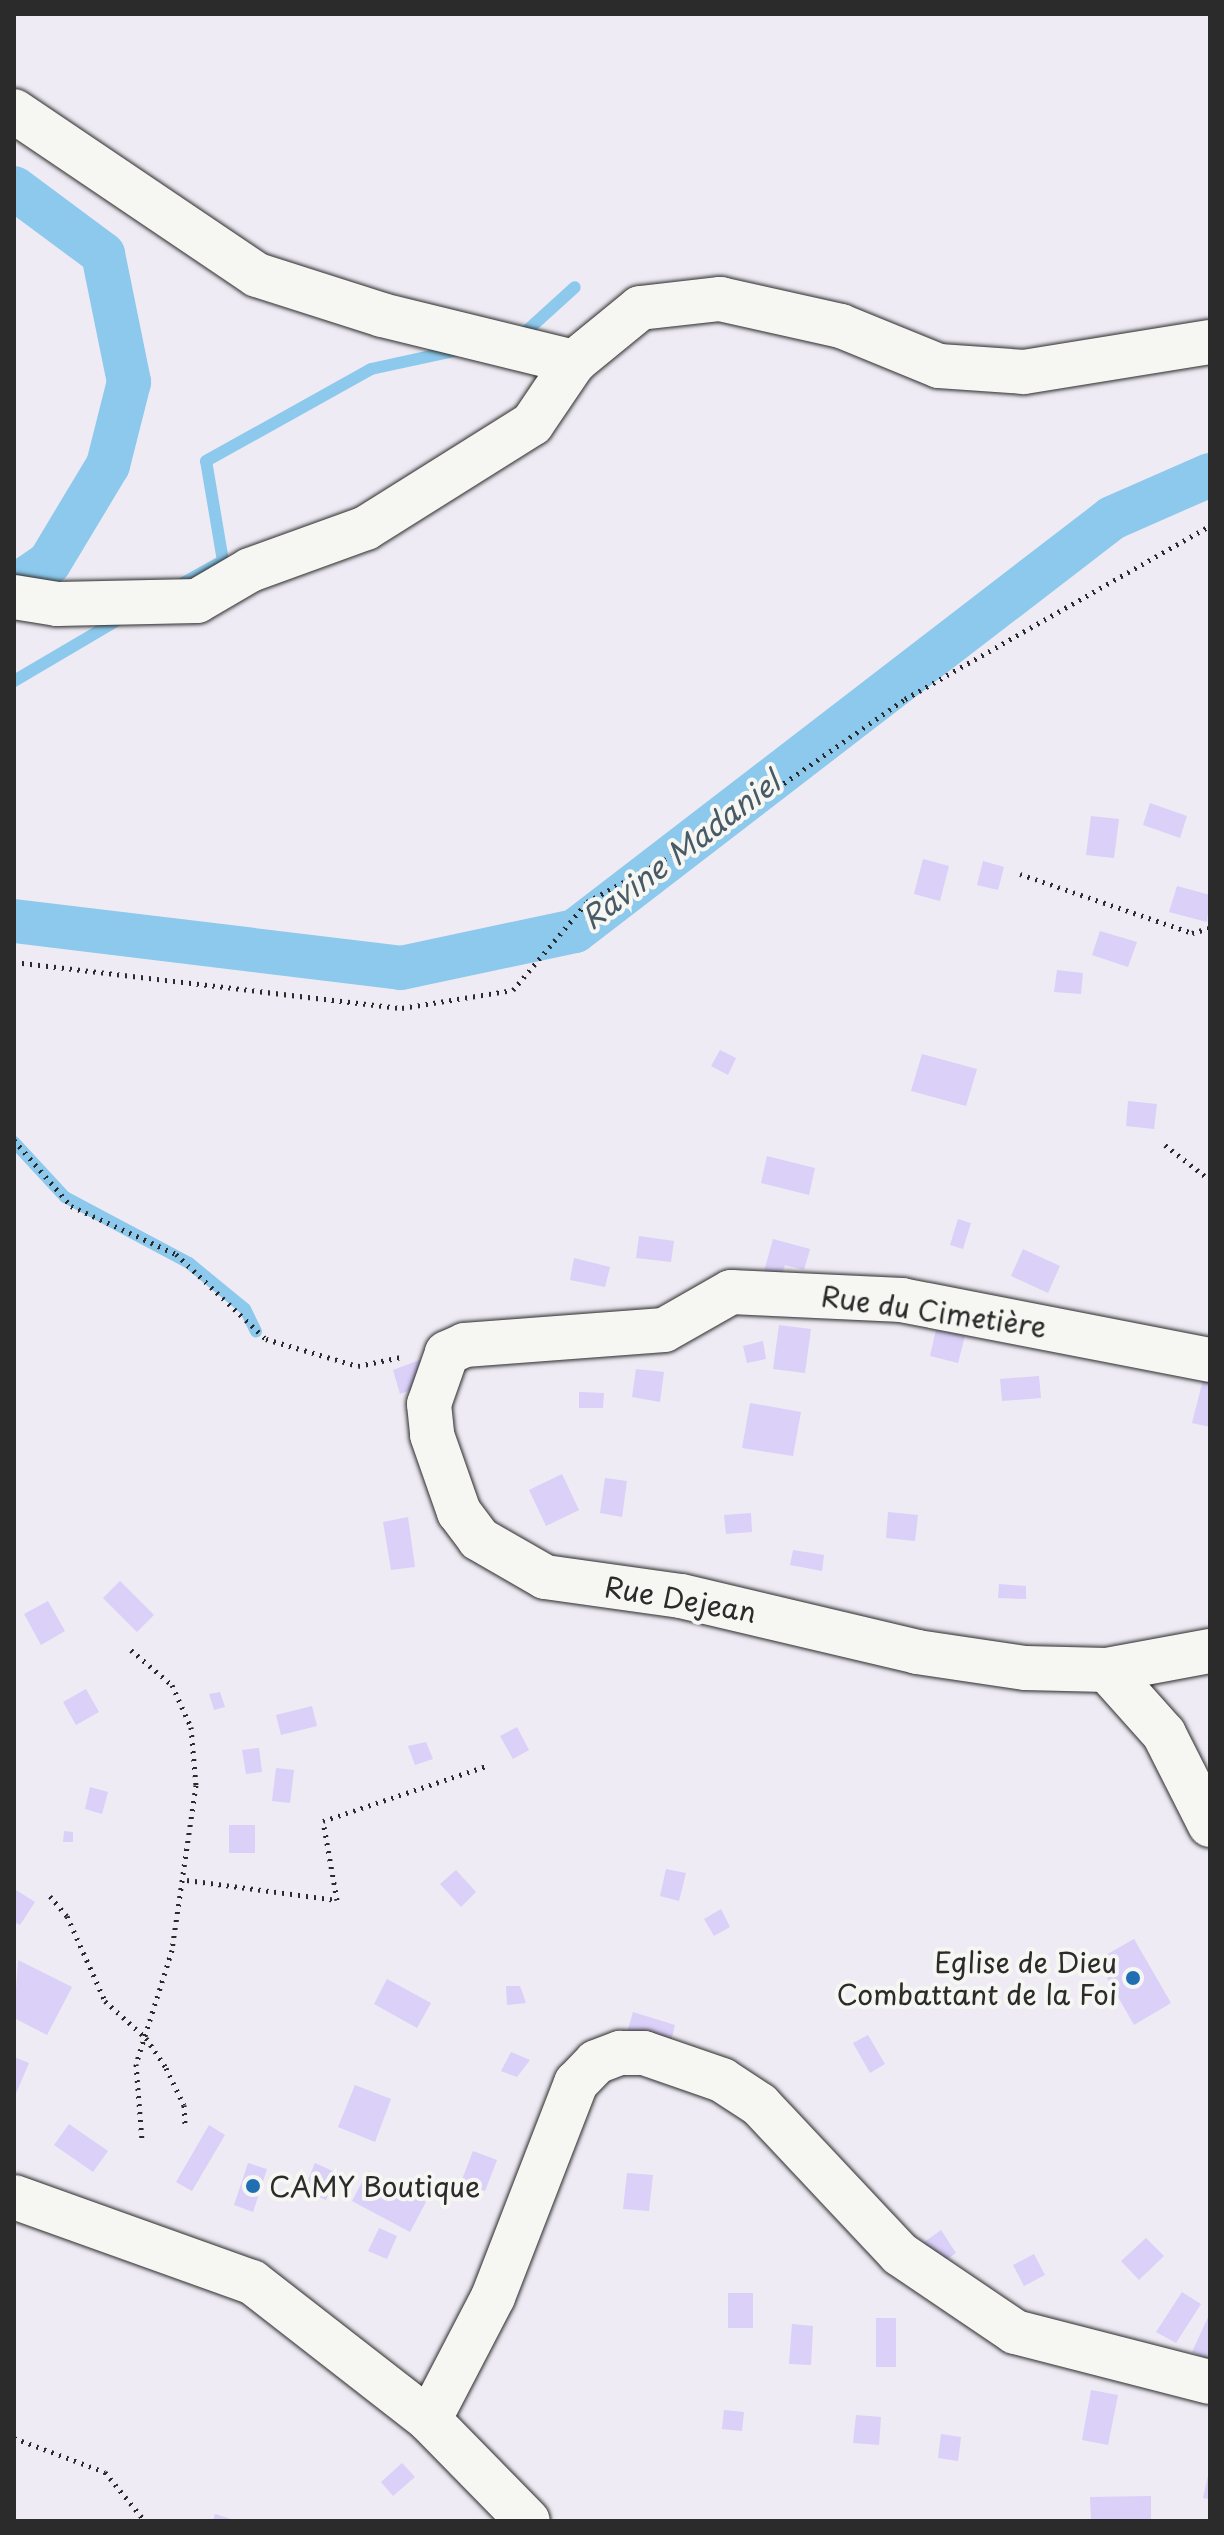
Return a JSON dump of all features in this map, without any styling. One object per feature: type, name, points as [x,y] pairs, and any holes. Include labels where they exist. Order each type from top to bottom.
[{"type":"street","points":[[14,111],[257,275],[382,315],[574,362]]},
{"type":"street","points":[[14,597],[57,604],[197,601],[250,570],[366,528],[532,424],[574,362],[640,308],[720,299],[841,326],[939,366],[1048,372],[1210,342]]},
{"type":"street","name":"Rue du Cimetière","points":[[447,1353],[491,1339],[569,1342],[664,1330],[731,1292],[815,1292],[972,1312],[1210,1360]]},
{"type":"street","name":"Rue Dejean","points":[[447,1353],[429,1404],[443,1475],[479,1539],[545,1577],[681,1596],[917,1652],[1107,1670],[1210,1651]]},
{"type":"street","points":[[1107,1670],[1164,1734],[1197,1777],[1210,1825]]},
{"type":"street","points":[[429,2420],[493,2297],[576,2083],[596,2062],[620,2053],[644,2053],[722,2080],[760,2105],[900,2254],[1015,2332],[1210,2382]]},
{"type":"street","points":[[14,2197],[252,2282],[429,2420],[528,2521]]},
{"type":"path","points":[[14,962],[402,1008],[513,990],[587,902],[705,838],[905,699],[1210,526]]},
{"type":"path","points":[[1020,874],[1192,933],[1210,928]]},
{"type":"path","points":[[14,1140],[71,1206],[176,1254],[266,1339],[358,1366],[447,1353]]},
{"type":"path","points":[[1165,1145],[1210,1180]]},
{"type":"path","points":[[131,1650],[172,1685],[191,1727],[196,1785],[187,1880],[146,2038],[136,2064],[142,2140]]},
{"type":"path","points":[[187,1880],[337,1900],[323,1821],[486,1766]]},
{"type":"path","points":[[50,1896],[67,1916],[105,2001],[146,2038],[184,2105],[185,2127]]},
{"type":"path","points":[[14,2438],[105,2472],[145,2521]]},
{"type":"building","points":[[1150,803],[1187,816],[1180,838],[1143,825]]},
{"type":"building","points":[[1091,816],[1119,819],[1114,858],[1086,855]]},
{"type":"building","points":[[923,859],[949,866],[940,901],[914,894]]},
{"type":"building","points":[[983,861],[1004,867],[998,890],[977,885]]},
{"type":"building","points":[[1177,886],[1210,895],[1207,922],[1169,912]]},
{"type":"building","points":[[1100,931],[1137,942],[1128,967],[1092,955]]},
{"type":"building","points":[[1057,970],[1083,973],[1081,994],[1054,992]]},
{"type":"building","points":[[720,1050],[736,1058],[728,1075],[711,1066]]},
{"type":"building","points":[[922,1054],[977,1069],[966,1106],[911,1091]]},
{"type":"building","points":[[1128,1101],[1157,1104],[1154,1129],[1126,1126]]},
{"type":"building","points":[[767,1156],[815,1168],[809,1195],[761,1183]]},
{"type":"building","points":[[958,1219],[971,1223],[963,1249],[950,1245]]},
{"type":"building","points":[[639,1236],[674,1241],[671,1262],[636,1258]]},
{"type":"building","points":[[773,1239],[810,1249],[804,1270],[785,1265],[780,1280],[763,1275]]},
{"type":"building","points":[[1023,1249],[1060,1266],[1048,1293],[1011,1276]]},
{"type":"building","points":[[574,1258],[610,1267],[605,1287],[570,1280]]},
{"type":"building","points":[[779,1325],[811,1329],[805,1373],[773,1369]]},
{"type":"building","points":[[936,1330],[965,1336],[958,1363],[930,1356]]},
{"type":"building","points":[[763,1341],[766,1359],[747,1363],[743,1346]]},
{"type":"building","points":[[425,1358],[432,1382],[400,1394],[393,1370]]},
{"type":"building","points":[[636,1369],[664,1372],[660,1402],[632,1397]]},
{"type":"building","points":[[1039,1376],[1041,1398],[1002,1401],[1000,1379]]},
{"type":"building","points":[[1203,1380],[1210,1382],[1210,1427],[1192,1423]]},
{"type":"building","points":[[579,1392],[604,1393],[603,1408],[579,1408]]},
{"type":"building","points":[[750,1403],[801,1412],[793,1456],[742,1448]]},
{"type":"building","points":[[562,1474],[579,1510],[546,1526],[529,1490]]},
{"type":"building","points":[[605,1478],[627,1481],[622,1517],[600,1513]]},
{"type":"building","points":[[888,1512],[918,1515],[915,1541],[886,1538]]},
{"type":"building","points":[[751,1513],[752,1532],[726,1534],[724,1515]]},
{"type":"building","points":[[408,1517],[415,1567],[391,1570],[383,1522]]},
{"type":"building","points":[[793,1550],[824,1555],[822,1571],[790,1565]]},
{"type":"building","points":[[120,1581],[154,1615],[137,1632],[103,1598]]},
{"type":"building","points":[[999,1584],[1026,1586],[1026,1599],[998,1598]]},
{"type":"building","points":[[48,1601],[65,1631],[41,1645],[24,1614]]},
{"type":"building","points":[[86,1689],[99,1712],[76,1725],[63,1702]]},
{"type":"building","points":[[220,1692],[225,1707],[214,1710],[209,1694]]},
{"type":"building","points":[[312,1706],[317,1726],[281,1735],[276,1715]]},
{"type":"building","points":[[517,1727],[529,1750],[513,1759],[500,1736]]},
{"type":"building","points":[[426,1742],[433,1759],[415,1765],[408,1746]]},
{"type":"building","points":[[259,1748],[262,1772],[246,1774],[242,1750]]},
{"type":"building","points":[[276,1768],[294,1770],[290,1803],[272,1801]]},
{"type":"building","points":[[90,1787],[108,1792],[102,1814],[85,1809]]},
{"type":"building","points":[[229,1825],[255,1825],[255,1853],[229,1853]]},
{"type":"building","points":[[64,1831],[73,1832],[73,1842],[63,1842]]},
{"type":"building","points":[[666,1869],[686,1873],[679,1901],[660,1896]]},
{"type":"building","points":[[456,1870],[476,1892],[461,1907],[440,1884]]},
{"type":"building","points":[[16,1890],[35,1902],[20,1925],[14,1922]]},
{"type":"building","points":[[721,1909],[730,1927],[714,1936],[704,1919]]},
{"type":"building","points":[[1134,1939],[1171,2003],[1134,2025],[1097,1960]]},
{"type":"building","points":[[18,1960],[72,1987],[47,2035],[14,2018]]},
{"type":"building","points":[[387,1979],[431,2003],[417,2028],[374,2004]]},
{"type":"building","points":[[506,1986],[520,1986],[526,2003],[507,2005]]},
{"type":"building","points":[[633,2012],[675,2025],[670,2046],[627,2033]]},
{"type":"building","points":[[868,2035],[885,2064],[870,2073],[853,2043]]},
{"type":"building","points":[[511,2052],[530,2060],[517,2077],[501,2071]]},
{"type":"building","points":[[14,2057],[29,2063],[14,2098]]},
{"type":"building","points":[[355,2085],[391,2099],[375,2142],[338,2127]]},
{"type":"building","points":[[69,2124],[108,2151],[93,2172],[54,2145]]},
{"type":"building","points":[[209,2125],[225,2135],[192,2191],[176,2182]]},
{"type":"building","points":[[473,2151],[497,2160],[485,2191],[461,2182]]},
{"type":"building","points":[[248,2163],[267,2169],[253,2212],[234,2205]]},
{"type":"building","points":[[315,2163],[337,2173],[326,2200],[304,2190]]},
{"type":"building","points":[[368,2171],[426,2202],[410,2232],[352,2201]]},
{"type":"building","points":[[627,2173],[653,2175],[649,2211],[623,2209]]},
{"type":"building","points":[[379,2228],[397,2236],[387,2259],[368,2251]]},
{"type":"building","points":[[941,2230],[956,2253],[939,2265],[923,2243]]},
{"type":"building","points":[[1146,2238],[1164,2256],[1139,2280],[1121,2261]]},
{"type":"building","points":[[1034,2254],[1045,2275],[1024,2286],[1013,2265]]},
{"type":"building","points":[[1182,2292],[1201,2304],[1176,2343],[1156,2332]]},
{"type":"building","points":[[728,2293],[753,2293],[753,2328],[728,2328]]},
{"type":"building","points":[[1210,2313],[1210,2360],[1192,2352]]},
{"type":"building","points":[[876,2318],[896,2318],[896,2367],[876,2367]]},
{"type":"building","points":[[792,2324],[813,2326],[811,2365],[789,2364]]},
{"type":"building","points":[[1091,2390],[1118,2395],[1108,2445],[1082,2440]]},
{"type":"building","points":[[724,2410],[744,2412],[742,2431],[722,2429]]},
{"type":"building","points":[[856,2415],[881,2417],[879,2445],[853,2443]]},
{"type":"building","points":[[941,2434],[961,2437],[958,2461],[938,2458]]},
{"type":"building","points":[[402,2463],[415,2477],[393,2496],[381,2482]]},
{"type":"building","points":[[1210,2467],[1210,2499],[1203,2498]]},
{"type":"building","points":[[1151,2496],[1151,2521],[1091,2521],[1090,2497]]},
{"type":"building","points":[[215,2514],[234,2520],[234,2521],[213,2521]]},
{"type":"waterway","name":"Ravine Madaniel","points":[[14,188],[103,254],[129,382],[108,465],[49,563],[14,587]]},
{"type":"waterway","points":[[520,337],[575,287]]},
{"type":"waterway","points":[[176,587],[223,561],[206,461],[371,369],[459,350]]},
{"type":"waterway","name":"Ravine Madaniel","points":[[14,921],[401,968],[575,931],[1112,518],[1210,475]]},
{"type":"waterway","points":[[14,681],[121,618]]},
{"type":"waterway","points":[[14,1142],[65,1197],[189,1263],[245,1309],[256,1332]]},
{"type":"place","name":"Eglise de Dieu Combattant de la Foi","points":[[1133,1978]]},
{"type":"place","name":"CAMY Boutique","points":[[253,2186]]}]
